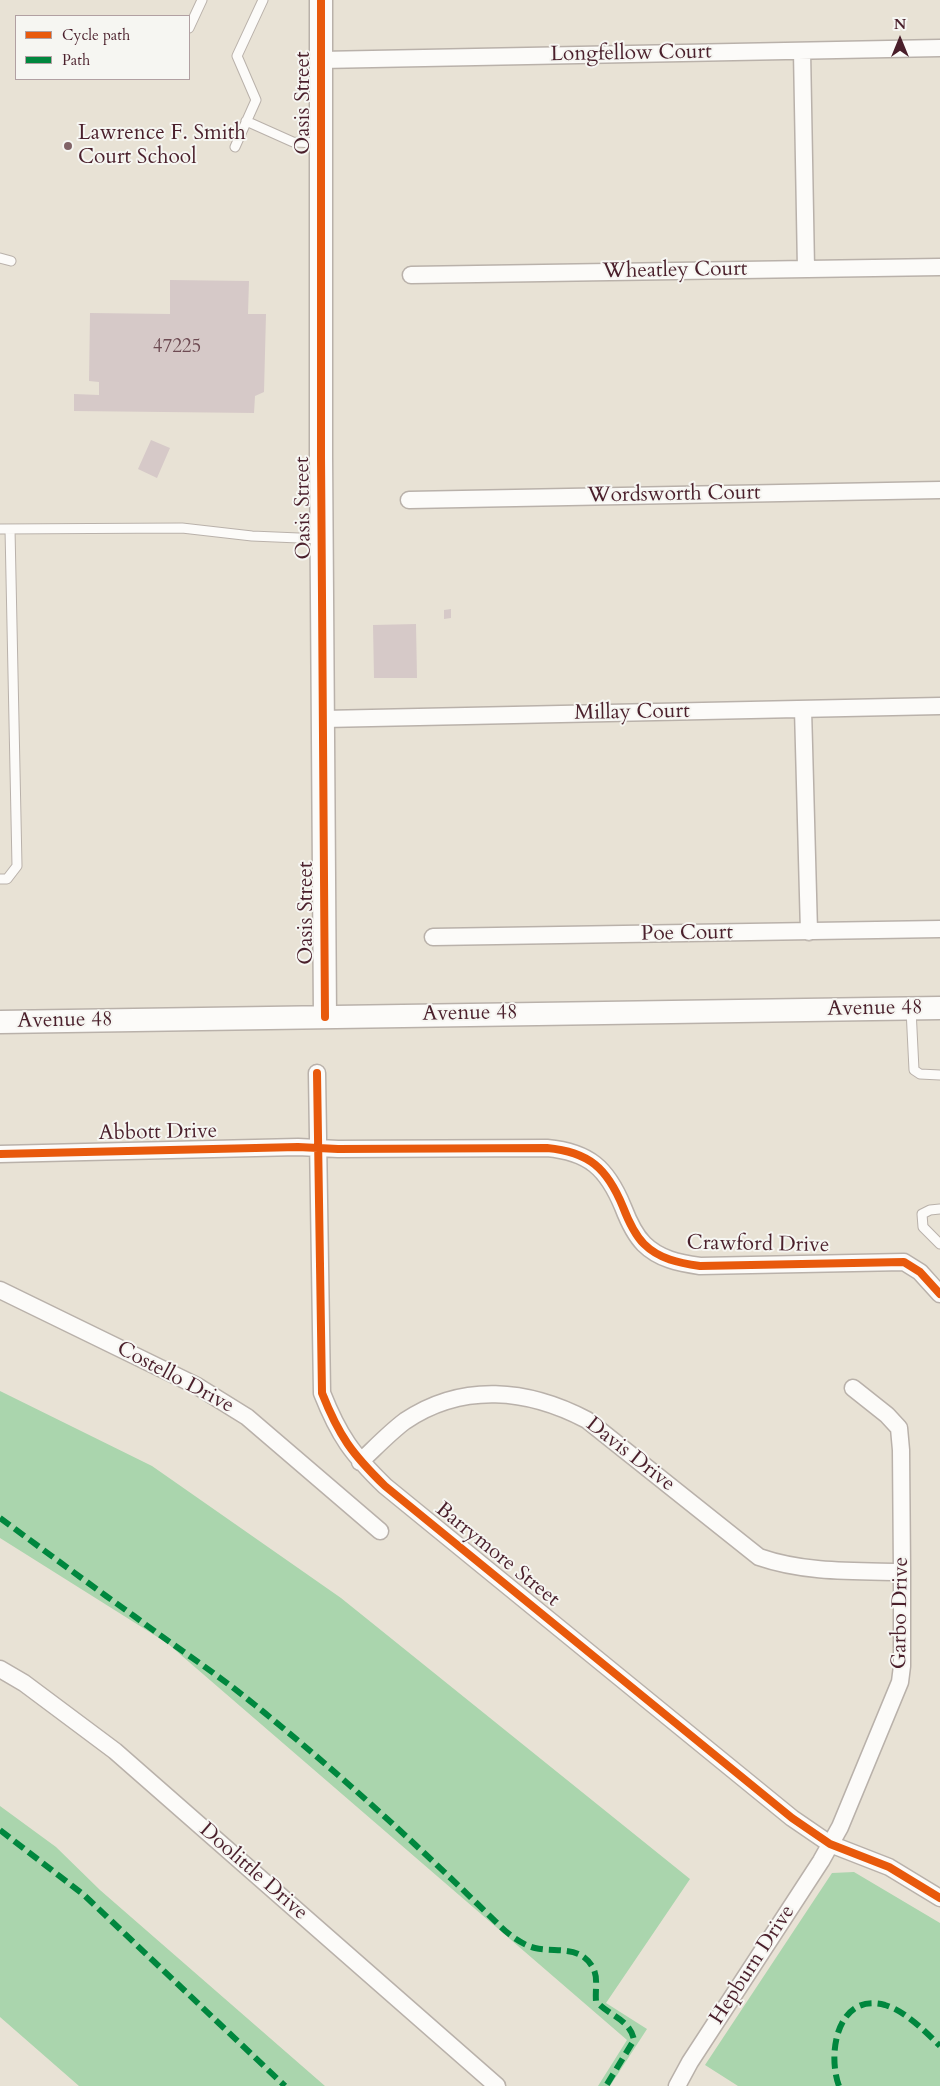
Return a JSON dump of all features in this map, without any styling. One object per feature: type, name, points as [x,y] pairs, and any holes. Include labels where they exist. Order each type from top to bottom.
[{"type":"street","name":"Oasis Street","points":[[321,0],[325,1016]]},
{"type":"street","name":"Longfellow Court","points":[[321,60],[940,48]]},
{"type":"street","points":[[802,51],[806,269]]},
{"type":"street","name":"Wheatley Court","points":[[411,275],[940,267]]},
{"type":"street","name":"Wordsworth Court","points":[[409,500],[940,490]]},
{"type":"street","name":"Millay Court","points":[[324,719],[940,706]]},
{"type":"street","points":[[803,709],[809,932]]},
{"type":"street","name":"Poe Court","points":[[433,937],[940,929]]},
{"type":"street","name":"Avenue 48","points":[[0,1022],[940,1008]]},
{"type":"street","name":"Barrymore Street","points":[[317,1073],[322,1393],[336,1429],[360,1462],[385,1486],[792,1818],[830,1844],[889,1867],[940,1898]]},
{"type":"street","name":"Abbott Drive","points":[[0,1154],[317,1148]]},
{"type":"street","name":"Crawford Drive","points":[[317,1148],[547,1148],[568,1150],[583,1155],[608,1177],[617,1192],[631,1226],[644,1244],[661,1257],[679,1263],[700,1266],[904,1262],[920,1272],[940,1294]]},
{"type":"street","name":"Costello Drive","points":[[0,1290],[198,1386],[247,1417],[380,1531]]},
{"type":"street","name":"Garbo Drive","points":[[830,1844],[840,1827],[900,1682],[902,1666],[901,1450],[899,1428],[887,1415],[853,1388]]},
{"type":"street","name":"Davis Drive","points":[[360,1462],[407,1420],[436,1406],[482,1394],[512,1394],[541,1400],[566,1409],[587,1420],[759,1558],[783,1565],[817,1570],[902,1572]]},
{"type":"street","name":"Doolittle Drive","points":[[0,1669],[54,1705],[115,1751],[497,2086]]},
{"type":"street","name":"Hepburn Drive","points":[[677,2086],[690,2062],[830,1844]]},
{"type":"lane","points":[[190,26],[202,0]]},
{"type":"lane","points":[[235,148],[256,100],[237,56],[263,0]]},
{"type":"lane","points":[[246,121],[293,142],[321,143]]},
{"type":"lane","points":[[0,258],[12,261]]},
{"type":"lane","points":[[0,529],[182,528],[252,536],[322,539]]},
{"type":"lane","points":[[0,879],[7,879],[17,866],[10,529]]},
{"type":"lane","points":[[911,1008],[914,1070],[920,1074],[940,1075]]},
{"type":"lane","points":[[940,1209],[930,1210],[922,1214],[923,1227],[940,1244]]},
{"type":"green space","points":[[0,1391],[152,1466],[341,1598],[690,1879],[606,2003],[647,2029],[610,2086],[598,2086],[627,2040],[167,1643],[0,1538]]},
{"type":"green space","points":[[0,1806],[56,1847],[100,1890],[325,2086],[79,2086],[0,2017]]},
{"type":"green space","points":[[854,1872],[940,1923],[940,2086],[738,2086],[705,2065],[832,1873]]},
{"type":"building","points":[[170,280],[249,281],[248,314],[266,314],[264,392],[255,396],[254,413],[74,411],[74,394],[99,395],[99,382],[89,381],[90,313],[170,314]]},
{"type":"building","points":[[151,440],[170,448],[157,478],[138,469]]},
{"type":"building","points":[[451,609],[451,618],[444,619],[444,610]]},
{"type":"building","points":[[416,624],[417,678],[374,678],[373,625]]},
{"type":"marked path","points":[[0,1518],[255,1705],[380,1812],[520,1942],[530,1947],[568,1951],[583,1956],[594,1970],[596,2001],[624,2022],[632,2033],[634,2040],[606,2086]]},
{"type":"marked path","points":[[0,1830],[84,1895],[285,2086]]},
{"type":"marked path","points":[[839,2086],[834,2058],[836,2043],[846,2016],[856,2008],[869,2003],[892,2008],[914,2022],[940,2046]]},
{"type":"cycle path","points":[[321,0],[321,457],[325,1017]]},
{"type":"cycle path","points":[[317,1073],[322,1393],[334,1421],[355,1454],[385,1486],[792,1818],[830,1844],[889,1867],[940,1898]]},
{"type":"cycle path","points":[[0,1154],[298,1147],[338,1149],[547,1148],[562,1150],[585,1158],[603,1172],[617,1193],[640,1240],[650,1249],[670,1260],[700,1266],[904,1262],[920,1272],[940,1294]]},
{"type":"place","name":"Lawrence F. Smith Court School","points":[[68,146]]}]
